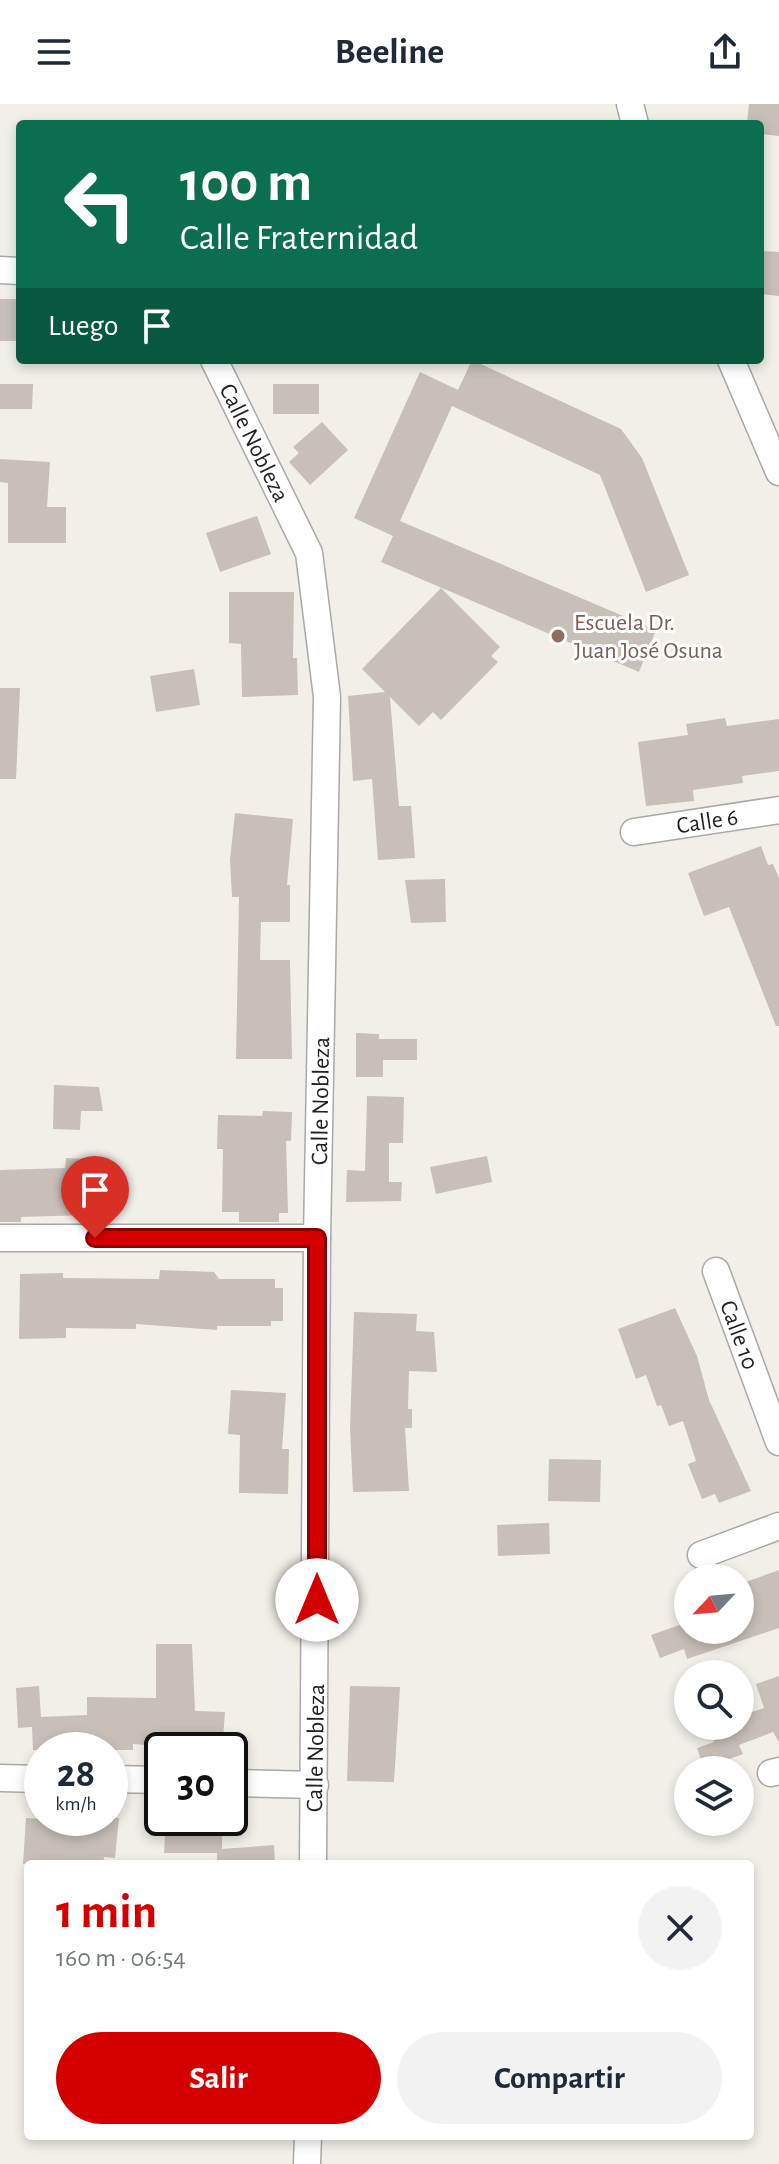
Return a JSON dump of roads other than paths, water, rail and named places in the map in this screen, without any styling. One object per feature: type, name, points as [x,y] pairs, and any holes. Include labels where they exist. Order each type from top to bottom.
[{"type":"street","name":"Calle Nobleza","points":[[216,364],[309,553],[327,697],[317,1238],[313,1860]]},
{"type":"street","points":[[733,364],[779,472]]},
{"type":"street","name":"Calle 6","points":[[634,832],[779,810]]},
{"type":"street","points":[[0,1238],[317,1238]]},
{"type":"street","name":"Calle 10","points":[[716,1271],[779,1442]]},
{"type":"street","points":[[701,1555],[779,1526]]},
{"type":"street","points":[[0,1778],[24,1779]]},
{"type":"street","points":[[248,1783],[315,1785]]},
{"type":"street","points":[[307,2164],[308,2140]]},
{"type":"place","name":"Escuela Dr. Juan José Osuna","points":[[558,636]]}]
